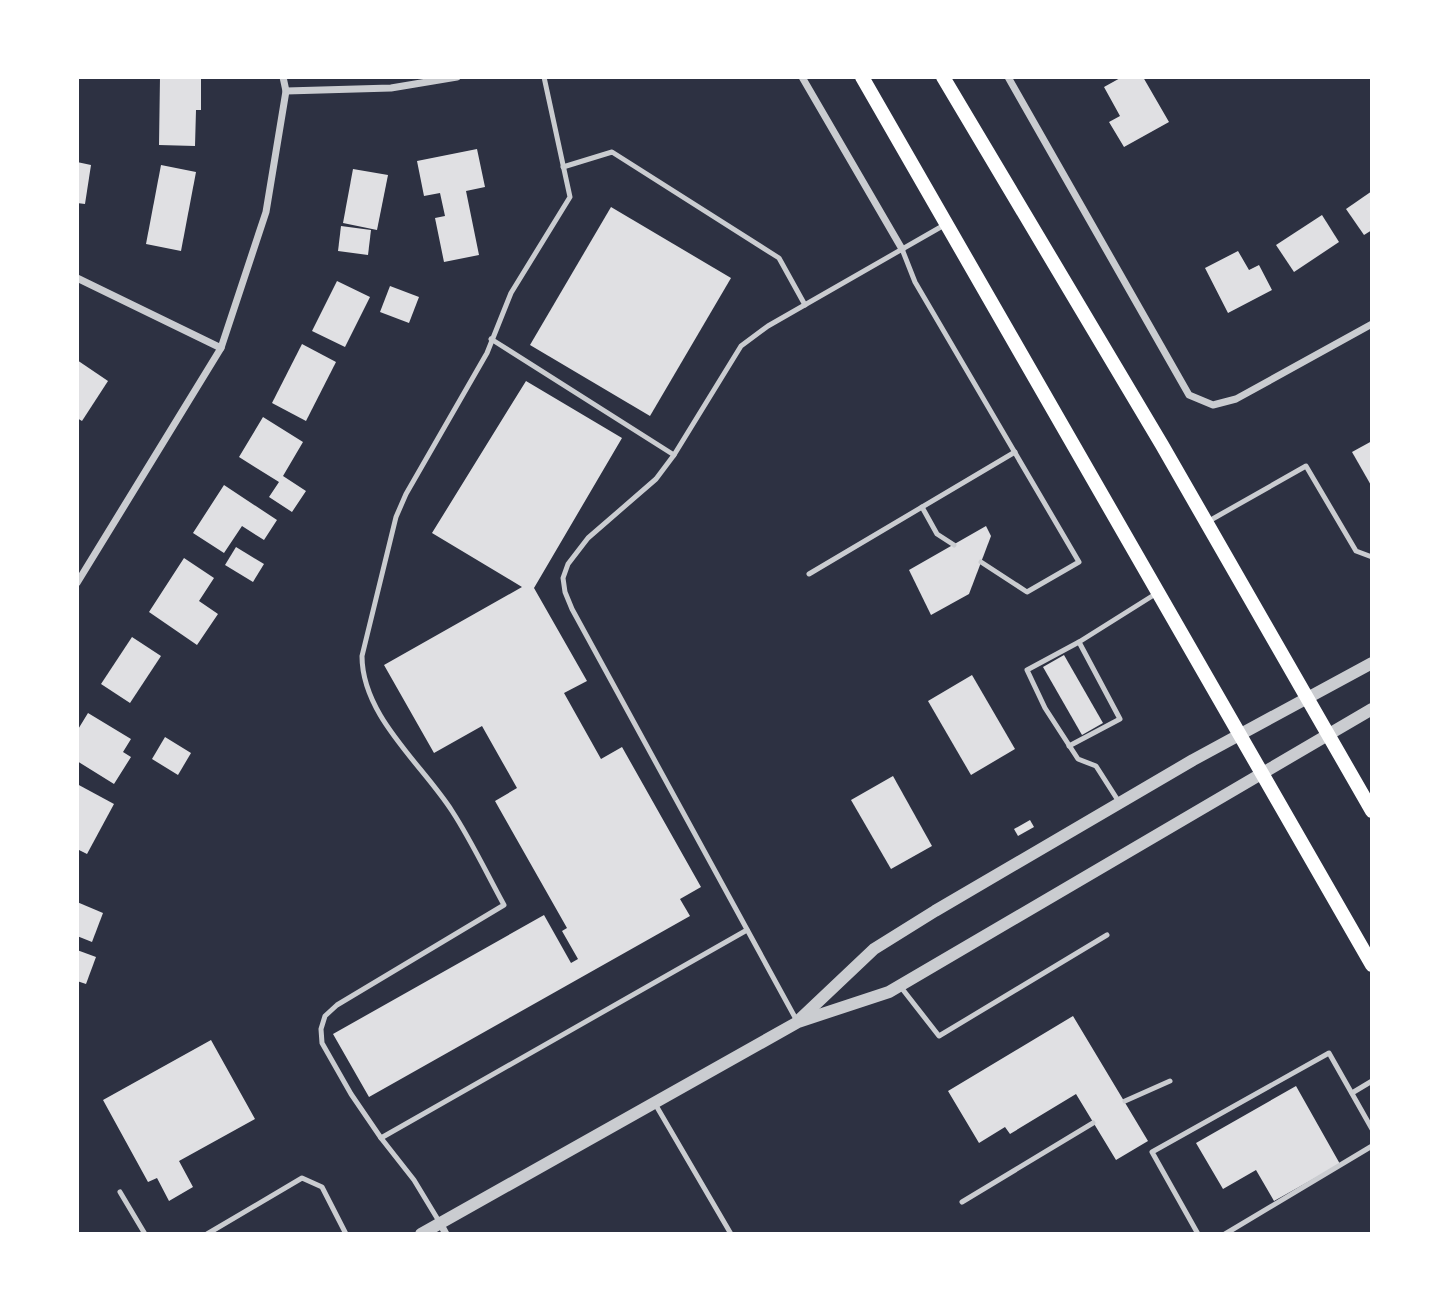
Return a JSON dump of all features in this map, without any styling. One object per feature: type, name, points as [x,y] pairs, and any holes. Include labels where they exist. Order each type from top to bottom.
[{"type":"main road","points":[[862,77],[1372,965]]},
{"type":"main road","points":[[943,77],[1101,342],[1372,811]]},
{"type":"street","points":[[77,583],[221,348],[266,212],[286,92],[283,77]]},
{"type":"street","points":[[286,92],[391,88],[457,77]]},
{"type":"street","points":[[802,77],[902,249]]},
{"type":"street","points":[[1009,77],[1189,395],[1213,405],[1236,399],[1372,324]]},
{"type":"street","points":[[77,278],[221,348]]},
{"type":"street","points":[[797,1022],[874,950],[1119,803],[1372,663]]},
{"type":"street","points":[[421,1234],[443,1229],[654,1102],[797,1022],[900,986],[1372,709]]},
{"type":"lane","points":[[443,1229],[414,1180],[351,1094],[322,1043],[321,1029],[325,1016],[337,1005],[504,905],[452,810],[395,739],[362,675],[362,656],[396,517],[406,494],[487,353],[510,293],[570,197],[544,77]]},
{"type":"lane","points":[[563,167],[612,152],[779,258],[805,305]]},
{"type":"lane","points":[[797,1022],[572,609],[563,578],[568,564],[588,538],[656,479],[674,455],[741,345],[768,326],[946,224]]},
{"type":"lane","points":[[902,249],[915,282],[1079,562],[1027,592],[981,562]]},
{"type":"lane","points":[[492,339],[674,455]]},
{"type":"lane","points":[[808,574],[1015,452]]},
{"type":"lane","points":[[1206,522],[1306,466],[1356,551],[1372,557]]},
{"type":"lane","points":[[922,507],[937,534],[954,545]]},
{"type":"lane","points":[[1119,803],[1096,766],[1077,759],[1045,708],[1027,670],[1079,642],[1157,593]]},
{"type":"lane","points":[[1069,746],[1120,719],[1079,642]]},
{"type":"lane","points":[[381,1138],[747,930]]},
{"type":"lane","points":[[900,986],[939,1036],[1107,935]]},
{"type":"lane","points":[[1198,1234],[1152,1152],[1329,1053],[1372,1129]]},
{"type":"lane","points":[[1125,1101],[1170,1081]]},
{"type":"lane","points":[[1352,1093],[1372,1081]]},
{"type":"lane","points":[[654,1102],[731,1234]]},
{"type":"lane","points":[[962,1202],[1093,1123]]},
{"type":"lane","points":[[1225,1234],[1372,1146]]},
{"type":"lane","points":[[207,1234],[302,1178],[322,1187],[346,1234]]},
{"type":"lane","points":[[120,1192],[145,1234]]},
{"type":"building","points":[[160,77],[201,77],[201,110],[196,110],[195,146],[159,145]]},
{"type":"building","points":[[1122,77],[1143,77],[1169,122],[1124,147],[1109,122],[1120,116],[1104,87]]},
{"type":"building","points":[[477,149],[485,187],[466,191],[479,255],[444,262],[435,218],[445,216],[440,193],[424,196],[417,161]]},
{"type":"building","points":[[77,162],[91,165],[85,204],[77,203]]},
{"type":"building","points":[[161,165],[196,172],[181,251],[146,244]]},
{"type":"building","points":[[353,169],[388,175],[377,230],[343,223]]},
{"type":"building","points":[[1372,191],[1372,230],[1364,235],[1346,209]]},
{"type":"building","points":[[611,207],[731,278],[650,416],[530,345]]},
{"type":"building","points":[[1322,215],[1339,242],[1294,272],[1276,245]]},
{"type":"building","points":[[341,226],[371,230],[368,255],[338,251]]},
{"type":"building","points":[[1238,251],[1249,270],[1259,265],[1272,290],[1228,313],[1205,268]]},
{"type":"building","points":[[337,281],[370,297],[345,347],[312,331]]},
{"type":"building","points":[[390,286],[419,297],[409,323],[380,312]]},
{"type":"building","points":[[302,344],[336,362],[306,421],[272,403]]},
{"type":"building","points":[[77,360],[108,381],[82,421],[77,418]]},
{"type":"building","points":[[526,381],[622,438],[534,588],[587,681],[564,693],[601,759],[622,747],[701,887],[680,899],[690,916],[369,1097],[333,1034],[544,915],[571,963],[578,959],[562,931],[567,928],[495,801],[517,788],[482,726],[434,753],[384,665],[522,587],[432,533]]},
{"type":"building","points":[[263,417],[303,442],[283,476],[306,491],[292,512],[269,497],[279,482],[239,457]]},
{"type":"building","points":[[1372,441],[1372,487],[1352,452]]},
{"type":"building","points":[[224,485],[277,520],[264,540],[242,526],[224,553],[193,533]]},
{"type":"building","points":[[986,526],[991,536],[969,594],[931,615],[909,570]]},
{"type":"building","points":[[236,547],[264,564],[253,582],[225,565]]},
{"type":"building","points":[[184,558],[214,578],[199,601],[218,614],[197,645],[149,612]]},
{"type":"building","points":[[132,637],[161,656],[130,703],[101,684]]},
{"type":"building","points":[[1064,655],[1103,723],[1082,735],[1043,667]]},
{"type":"building","points":[[972,675],[1015,749],[971,775],[928,701]]},
{"type":"building","points":[[88,713],[131,739],[123,752],[131,757],[114,784],[77,761],[77,731]]},
{"type":"building","points":[[165,737],[191,753],[178,775],[152,759]]},
{"type":"building","points":[[893,776],[932,846],[891,869],[851,800]]},
{"type":"building","points":[[77,784],[114,804],[87,854],[77,849]]},
{"type":"building","points":[[1030,820],[1034,827],[1018,836],[1014,829]]},
{"type":"building","points":[[77,902],[103,913],[92,942],[77,936]]},
{"type":"building","points":[[77,950],[96,957],[86,984],[77,981]]},
{"type":"building","points":[[1073,1016],[1148,1141],[1116,1160],[1076,1094],[1010,1134],[1005,1127],[979,1143],[948,1091]]},
{"type":"building","points":[[211,1040],[255,1119],[179,1161],[193,1187],[169,1201],[157,1178],[148,1182],[103,1100]]},
{"type":"building","points":[[1296,1086],[1340,1164],[1274,1201],[1256,1170],[1223,1189],[1196,1143]]}]
